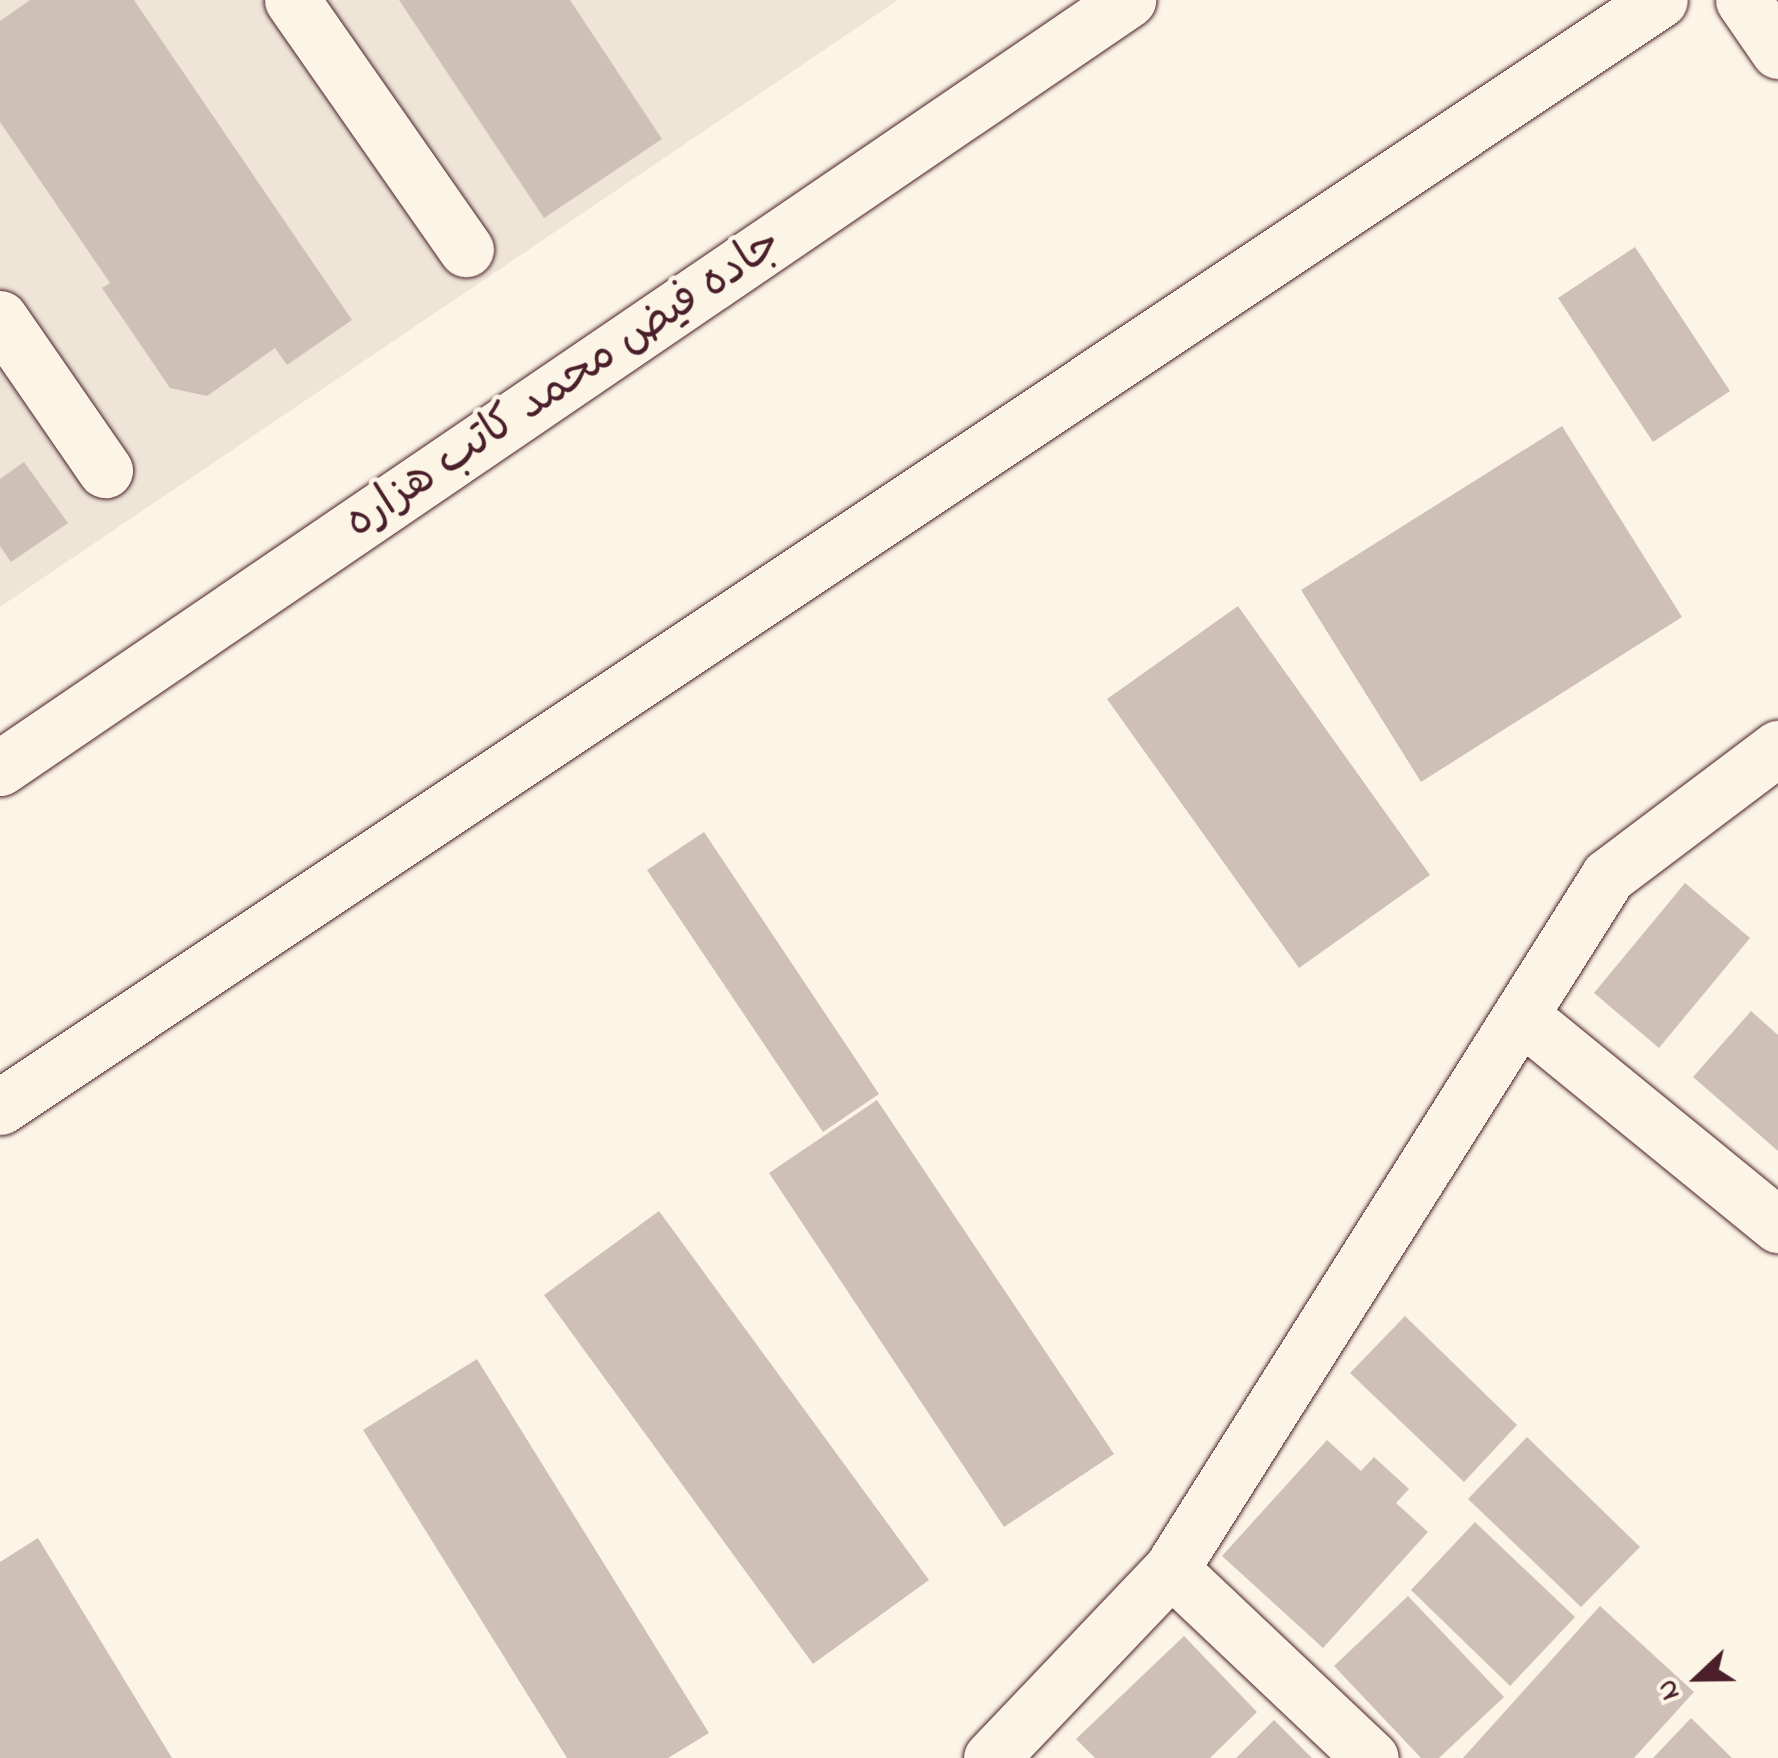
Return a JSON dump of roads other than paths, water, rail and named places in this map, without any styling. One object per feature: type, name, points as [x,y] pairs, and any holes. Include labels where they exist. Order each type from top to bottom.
[{"type":"main road","points":[[292,0],[466,249]]},
{"type":"main road","name":"جاده فیض محمد کاتب هزاره","points":[[6,752],[1128,0]]},
{"type":"main road","points":[[0,1106],[1660,0]]},
{"type":"main road","points":[[1742,0],[1778,51]]},
{"type":"main road","points":[[0,318],[105,470]]},
{"type":"main road","points":[[990,1758],[1172,1569],[1524,1018],[1608,876],[1778,748]]},
{"type":"main road","points":[[1524,1018],[1778,1226]]},
{"type":"main road","points":[[1172,1569],[1371,1758]]}]
